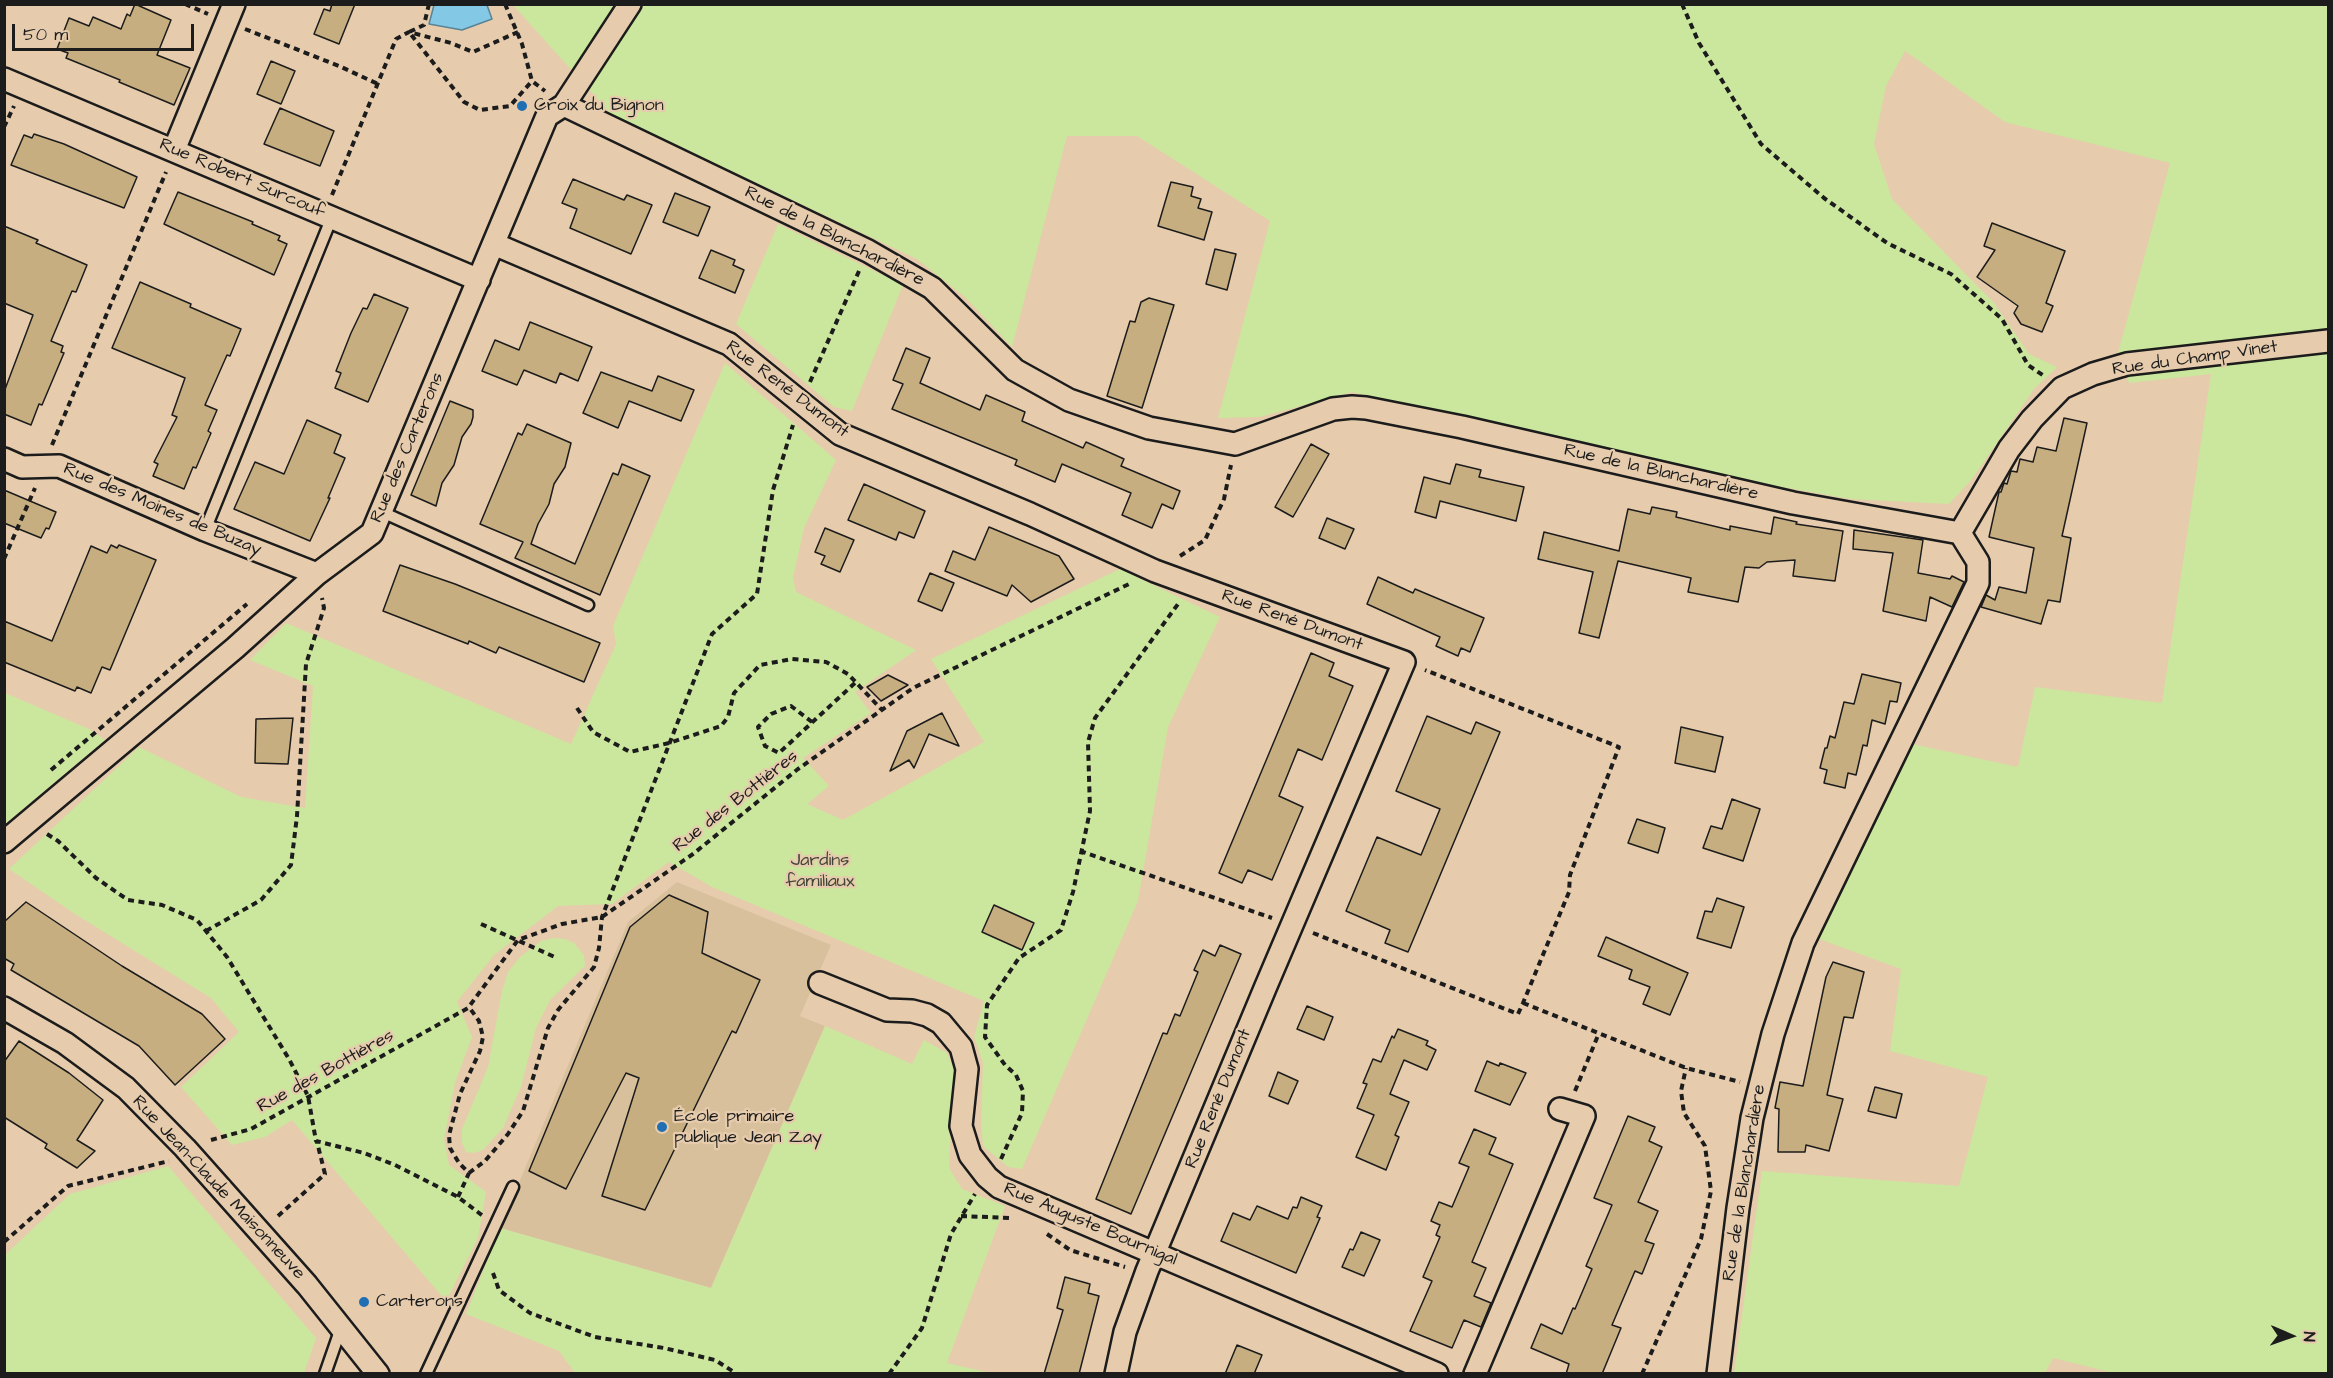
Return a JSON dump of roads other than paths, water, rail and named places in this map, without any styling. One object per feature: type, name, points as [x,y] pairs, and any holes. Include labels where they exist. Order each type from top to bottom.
[{"type":"street","name":"Rue des Carterons","points":[[4,842],[235,648],[317,574],[372,533],[547,116],[564,105],[630,4]]},
{"type":"street","points":[[174,150],[231,13]]},
{"type":"street","name":"Rue Robert Surcouf","points":[[4,79],[479,280]]},
{"type":"street","name":"Rue de la Blanchardière","points":[[564,105],[868,251],[932,288],[1015,370],[1069,400],[1149,428],[1235,444],[1333,409],[1365,408],[1462,427],[1793,503],[1960,533],[1978,562],[1978,583],[1803,943],[1758,1087],[1738,1208],[1718,1374]]},
{"type":"street","name":"Rue René Dumont","points":[[494,244],[729,344],[800,404],[840,434],[1165,571],[1404,662],[1151,1262],[1125,1332],[1116,1374]]},
{"type":"street","name":"Rue du Champ Vinet","points":[[1960,533],[2008,449],[2032,419],[2062,388],[2093,374],[2127,364],[2328,341]]},
{"type":"street","name":"Rue des Moines de Buzay","points":[[4,459],[22,467],[58,466],[205,530],[317,574]]},
{"type":"street","name":"Rue Auguste Bournigal","points":[[820,982],[887,1010],[912,1011],[927,1015],[941,1023],[961,1047],[967,1069],[961,1126],[970,1155],[987,1177],[999,1187],[1151,1262],[1263,1301],[1437,1374]]},
{"type":"street","name":"Rue Jean-Claude Maisonneuve","points":[[4,1008],[65,1043],[126,1088],[185,1148],[317,1297],[378,1374]]},
{"type":"street","points":[[1475,1374],[1584,1116],[1563,1110]]},
{"type":"lane","points":[[205,530],[328,216]]},
{"type":"lane","points":[[382,512],[588,605]]},
{"type":"lane","points":[[426,1374],[493,1225],[513,1187]]},
{"type":"lane","points":[[325,1374],[341,1327]]},
{"type":"water","points":[[434,5],[487,5],[492,19],[462,30],[429,24]]},
{"type":"place","name":"Croix du Bignon","points":[[522,106]]},
{"type":"place","name":"École primaire publique Jean Zay","points":[[662,1127]]},
{"type":"place","name":"Carterons","points":[[364,1302]]},
{"type":"park label","name":"Jardins familiaux","points":[[820,871]]}]
